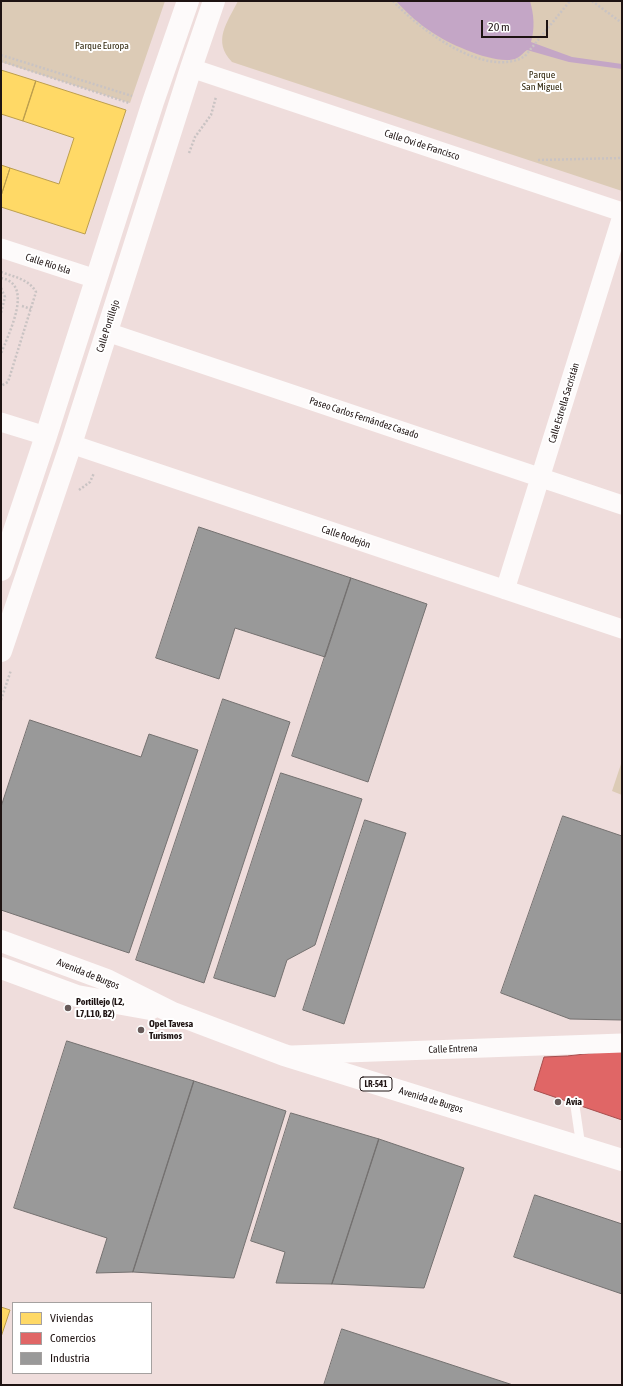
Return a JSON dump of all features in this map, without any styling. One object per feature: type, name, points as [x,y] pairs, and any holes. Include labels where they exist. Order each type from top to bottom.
[{"type":"main road","points":[[1,570],[46,436],[149,112],[188,1]]},
{"type":"main road","name":"Calle Portillejo","points":[[1,651],[71,444],[191,68],[214,1]]},
{"type":"main road","name":"Avenida de Burgos","points":[[1,942],[107,980],[173,1013],[284,1056],[582,1146],[622,1160]]},
{"type":"main road","name":"Avenida de Burgos","points":[[1,968],[77,996],[173,1013]]},
{"type":"street","name":"Calle Ovi de Francisco","points":[[191,68],[221,80],[622,212]]},
{"type":"street","name":"Calle Estrella Sacristán","points":[[505,590],[622,216]]},
{"type":"street","name":"Calle Río Isla","points":[[1,248],[96,279]]},
{"type":"street","name":"Paseo Carlos Fernández Casado","points":[[106,332],[622,504]]},
{"type":"street","points":[[1,422],[46,436]]},
{"type":"street","name":"Calle Rodejón","points":[[71,444],[622,629]]},
{"type":"street","name":"Calle Entrena","points":[[284,1056],[566,1050],[622,1043]]},
{"type":"lane","points":[[575,1106],[582,1146]]},
{"type":"path","points":[[393,1],[431,34],[473,56],[496,63],[517,61],[526,56],[570,1]]},
{"type":"path","points":[[592,1],[622,23]]},
{"type":"path","points":[[1,55],[149,112]]},
{"type":"path","points":[[1,61],[130,103],[127,115],[149,112]]},
{"type":"path","points":[[171,130],[195,137]]},
{"type":"path","points":[[534,160],[622,158]]},
{"type":"path","points":[[1,272],[25,280],[36,292],[8,382],[1,386]]},
{"type":"path","points":[[1,278],[16,285],[19,297],[1,354]]},
{"type":"path","points":[[1,288],[5,298],[1,313]]},
{"type":"path","points":[[22,306],[31,310]]},
{"type":"green space","name":"Parque Europa","points":[[1,1],[165,1],[130,103],[1,62]]},
{"type":"green space","name":"Parque San Miguel","points":[[238,1],[622,1],[622,191],[232,62],[226,54],[222,39],[226,24]]},
{"type":"green space","points":[[622,761],[622,795],[612,791]]},
{"type":"shaded area","points":[[396,1],[530,1],[534,22],[531,42],[572,57],[622,64],[622,69],[569,62],[527,50],[517,58],[509,60],[487,57],[440,38],[413,18]]},
{"type":"building: Viviendas","points":[[1,70],[36,81],[23,121],[1,114]]},
{"type":"building: Viviendas","points":[[36,81],[126,110],[85,234],[1,207],[1,196],[10,168],[59,184],[74,138],[23,121]]},
{"type":"building: Viviendas","points":[[1,165],[10,168],[1,196]]},
{"type":"building: Viviendas","points":[[1,1307],[10,1310],[1,1337]]},
{"type":"building: Comercios","points":[[622,1050],[622,1120],[534,1090],[544,1057]]},
{"type":"building: Industria","points":[[199,527],[351,578],[325,657],[235,628],[219,679],[156,658]]},
{"type":"building: Industria","points":[[351,578],[427,604],[368,782],[292,756]]},
{"type":"building: Industria","points":[[223,699],[290,722],[204,983],[136,960]]},
{"type":"building: Industria","points":[[30,720],[141,757],[149,734],[198,750],[129,953],[1,910],[1,807]]},
{"type":"building: Industria","points":[[281,773],[362,799],[315,945],[287,960],[275,997],[214,978]]},
{"type":"building: Industria","points":[[563,816],[622,836],[622,1020],[570,1019],[501,993]]},
{"type":"building: Industria","points":[[365,820],[406,833],[344,1024],[303,1010]]},
{"type":"building: Industria","points":[[67,1041],[194,1081],[133,1272],[96,1273],[107,1238],[14,1208]]},
{"type":"building: Industria","points":[[194,1081],[286,1111],[234,1278],[133,1272]]},
{"type":"building: Industria","points":[[291,1113],[379,1139],[332,1284],[276,1283],[285,1252],[251,1241]]},
{"type":"building: Industria","points":[[379,1139],[464,1168],[424,1288],[332,1284]]},
{"type":"building: Industria","points":[[535,1195],[622,1224],[622,1294],[514,1257]]},
{"type":"building: Industria","points":[[342,1329],[513,1385],[324,1385]]},
{"type":"place","name":"Portillejo (L2, L7,L10, B2)","points":[[68,1008]]},
{"type":"place","name":"Opel Tavesa Turismos","points":[[141,1030]]},
{"type":"place","name":"Avia","points":[[558,1102]]}]
